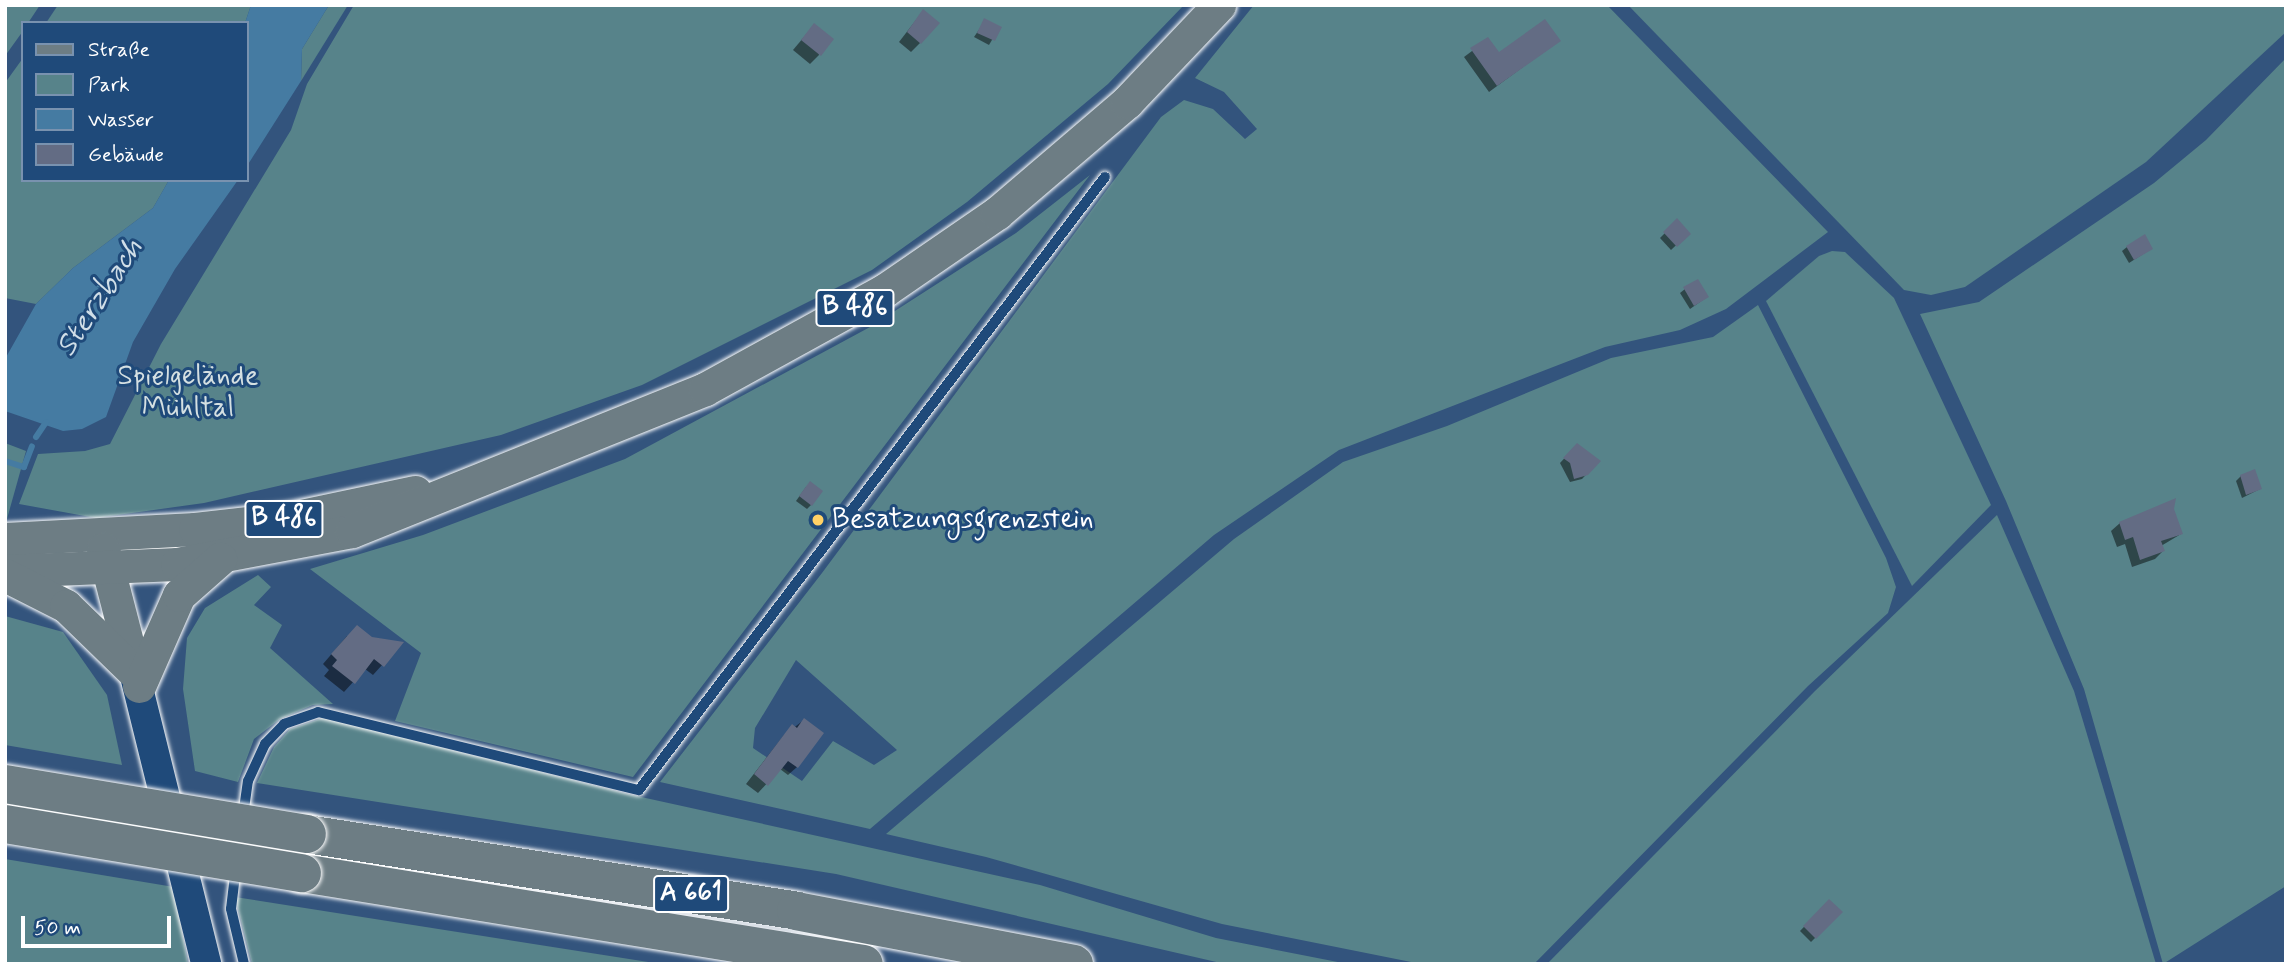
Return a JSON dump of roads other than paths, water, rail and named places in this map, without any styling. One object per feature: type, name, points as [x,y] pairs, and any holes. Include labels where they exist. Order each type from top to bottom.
[{"type":"highway","name":"A 661","points":[[5,783],[307,834],[796,911],[1074,964]]},
{"type":"highway","name":"A 661","points":[[5,824],[864,964]]},
{"type":"main road","name":"B 486","points":[[5,539],[104,553],[222,558],[352,531],[464,484],[566,448],[705,389],[885,290],[997,213],[1092,135],[1219,5]]},
{"type":"main road","name":"B 486","points":[[5,573],[464,484]]},
{"type":"main road","points":[[104,553],[206,964]]},
{"type":"main road","points":[[137,679],[179,595],[191,580],[222,558]]},
{"type":"main road","points":[[5,573],[66,606],[137,679]]},
{"type":"lane","points":[[241,832],[248,781],[265,744],[284,724],[318,712],[639,790],[1105,177]]},
{"type":"lane","points":[[239,845],[231,909],[244,964]]},
{"type":"water","points":[[251,5],[329,5],[302,49],[301,81],[248,164],[248,21],[246,21]]},
{"type":"water","points":[[168,182],[237,182],[175,269],[133,342],[106,417],[82,429],[63,431],[5,411],[5,359],[36,304],[73,268],[153,208]]},
{"type":"waterway","name":"Sterzbach","points":[[36,437],[46,422]]},
{"type":"waterway","name":"Sterzbach","points":[[5,461],[24,467],[32,446]]},
{"type":"place","name":"Besatzungsgrenzstein","points":[[818,520]]},
{"type":"park label","name":"Spielgelände Mühltal","points":[[188,393]]}]
